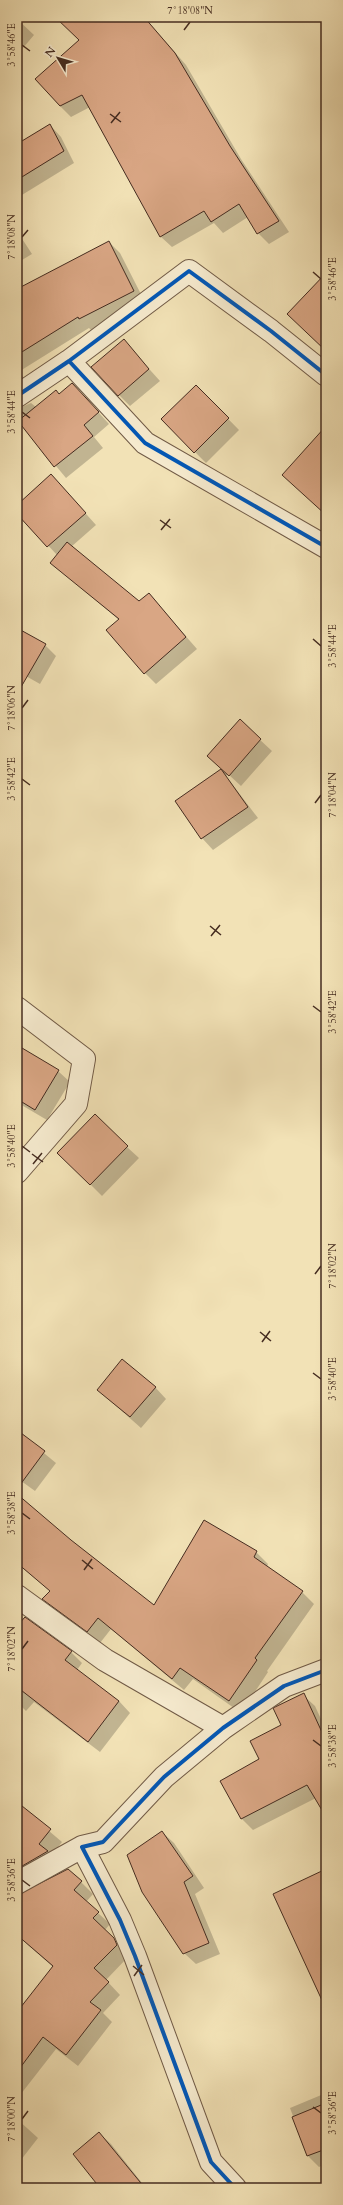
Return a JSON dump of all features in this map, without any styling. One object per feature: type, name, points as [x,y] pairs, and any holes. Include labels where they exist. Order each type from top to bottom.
[{"type":"street","points":[[17,396],[69,361],[189,271],[271,331],[326,375]]},
{"type":"street","points":[[69,361],[145,443],[326,547]]},
{"type":"street","points":[[17,1008],[84,1059],[76,1104],[17,1172]]},
{"type":"street","points":[[17,1596],[105,1660],[223,1728]]},
{"type":"street","points":[[17,1883],[82,1847],[103,1842],[164,1777],[223,1728],[284,1686],[326,1670]]},
{"type":"street","points":[[82,1847],[120,1920],[129,1941],[211,2162],[235,2188]]},
{"type":"building","points":[[55,17],[144,17],[175,53],[230,146],[279,221],[257,234],[239,204],[211,222],[204,211],[160,237],[82,95],[60,106],[35,79],[79,40]]},
{"type":"building","points":[[50,124],[64,151],[17,180],[17,144]]},
{"type":"building","points":[[109,241],[134,291],[79,319],[78,317],[17,355],[17,289]]},
{"type":"building","points":[[326,273],[326,351],[287,314]]},
{"type":"building","points":[[124,339],[149,369],[118,396],[91,367]]},
{"type":"building","points":[[72,383],[99,412],[84,425],[93,436],[54,467],[18,421],[56,390],[59,394]]},
{"type":"building","points":[[196,385],[229,418],[194,453],[161,419]]},
{"type":"building","points":[[326,426],[326,515],[282,475]]},
{"type":"building","points":[[51,474],[86,513],[47,547],[17,514],[17,505]]},
{"type":"building","points":[[67,542],[139,601],[149,593],[186,637],[144,674],[106,630],[119,619],[50,563]]},
{"type":"building","points":[[17,628],[46,644],[17,694]]},
{"type":"building","points":[[240,719],[261,739],[229,776],[207,756]]},
{"type":"building","points":[[221,769],[248,807],[201,839],[175,801]]},
{"type":"building","points":[[17,1045],[59,1070],[35,1110],[17,1099]]},
{"type":"building","points":[[95,1114],[128,1146],[90,1185],[57,1153]]},
{"type":"building","points":[[122,1359],[156,1387],[130,1417],[97,1390]]},
{"type":"building","points":[[17,1430],[45,1451],[17,1489]]},
{"type":"building","points":[[17,1494],[71,1540],[154,1605],[204,1520],[257,1551],[254,1557],[303,1591],[255,1658],[257,1660],[229,1701],[180,1668],[172,1679],[98,1618],[87,1632],[42,1599],[50,1591],[17,1563]]},
{"type":"building","points":[[25,1617],[72,1651],[65,1660],[119,1701],[88,1742],[17,1687],[17,1626]]},
{"type":"building","points":[[304,1693],[326,1741],[326,1817],[307,1785],[241,1819],[220,1781],[259,1759],[250,1741],[281,1725],[273,1708]]},
{"type":"building","points":[[17,1802],[51,1829],[39,1844],[48,1851],[17,1869]]},
{"type":"building","points":[[162,1831],[193,1876],[184,1882],[209,1943],[183,1954],[142,1892],[127,1855]]},
{"type":"building","points":[[68,1869],[82,1881],[74,1890],[99,1912],[93,1918],[114,1938],[117,1945],[94,1968],[109,1982],[90,2002],[101,2010],[66,2055],[43,2037],[17,2072],[17,2012],[53,1966],[17,1935],[17,1895]]},
{"type":"building","points":[[326,1869],[326,2009],[273,1894]]},
{"type":"building","points":[[326,2103],[326,2149],[307,2156],[292,2117]]},
{"type":"building","points":[[99,2132],[145,2188],[100,2188],[73,2154]]},
{"type":"cycle path","points":[[69,361],[189,271],[271,331],[326,375]]},
{"type":"cycle path","points":[[17,396],[69,361],[145,443],[326,547]]},
{"type":"cycle path","points":[[235,2188],[211,2162],[135,1956],[120,1920],[82,1847],[103,1842],[164,1777],[223,1728],[284,1686],[326,1670]]}]
